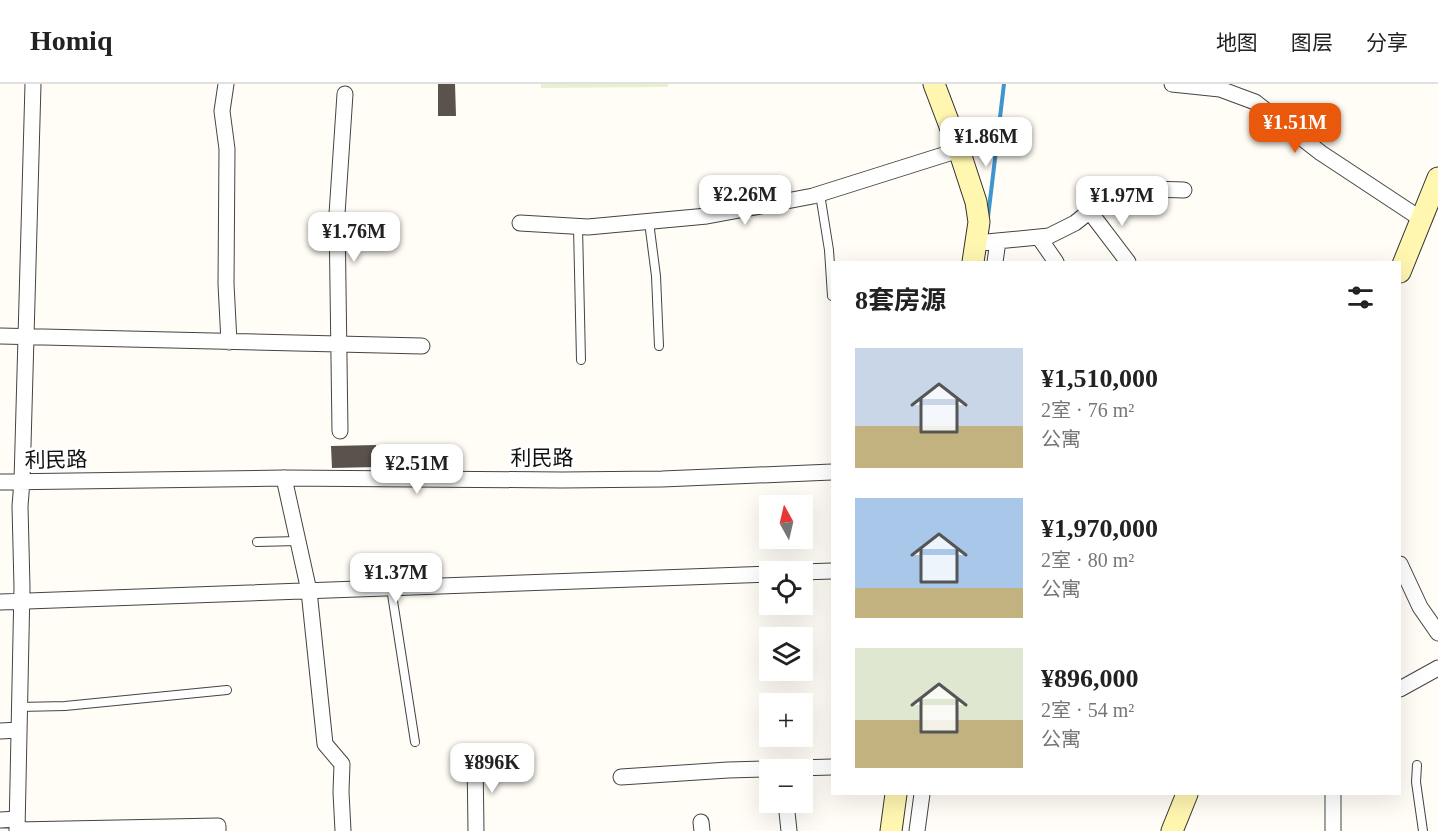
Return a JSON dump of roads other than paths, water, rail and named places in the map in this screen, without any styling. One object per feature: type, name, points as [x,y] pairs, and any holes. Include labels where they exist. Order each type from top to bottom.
[{"type":"street","points":[[17,827],[22,602],[20,506],[33,84]]},
{"type":"street","points":[[226,84],[222,111],[227,149],[225,284],[229,342]]},
{"type":"street","points":[[934,84],[976,202],[983,247],[994,261]]},
{"type":"street","points":[[1172,84],[1220,89],[1255,102],[1321,153],[1429,207]]},
{"type":"street","points":[[340,431],[337,214],[345,94]]},
{"type":"street","points":[[520,223],[578,227],[707,216],[820,193],[959,150]]},
{"type":"street","points":[[1401,270],[1429,207],[1438,178]]},
{"type":"street","points":[[983,247],[1040,239],[1060,231],[1090,212],[1119,188],[1184,190]]},
{"type":"street","points":[[1090,212],[1127,261]]},
{"type":"street","points":[[1040,239],[1055,261]]},
{"type":"street","points":[[0,336],[422,346]]},
{"type":"street","name":"利民路","points":[[0,482],[284,478],[573,480],[831,472]]},
{"type":"street","points":[[284,478],[309,591],[326,744],[342,764],[341,792],[344,831]]},
{"type":"street","points":[[1401,566],[1420,607],[1436,625]]},
{"type":"street","points":[[813,572],[831,571]]},
{"type":"street","points":[[0,602],[759,574]]},
{"type":"street","points":[[1401,688],[1438,668]]},
{"type":"street","points":[[0,731],[19,730]]},
{"type":"street","points":[[475,757],[476,831]]},
{"type":"street","points":[[621,777],[728,770],[831,767]]},
{"type":"street","points":[[891,831],[896,795]]},
{"type":"street","points":[[917,831],[922,795]]},
{"type":"street","points":[[1172,831],[1187,795]]},
{"type":"street","points":[[1333,795],[1333,831]]},
{"type":"street","points":[[787,813],[789,831]]},
{"type":"street","points":[[0,820],[17,827],[218,826],[218,831]]},
{"type":"lane","points":[[820,193],[829,250],[831,281]]},
{"type":"lane","points":[[650,222],[656,276],[659,346]]},
{"type":"lane","points":[[578,227],[581,360]]},
{"type":"lane","points":[[257,542],[298,541]]},
{"type":"lane","points":[[391,588],[416,742]]},
{"type":"lane","points":[[20,707],[65,706],[227,690]]},
{"type":"lane","points":[[1417,765],[1416,782],[1423,831]]},
{"type":"waterway","points":[[988,217],[1004,84]]}]
